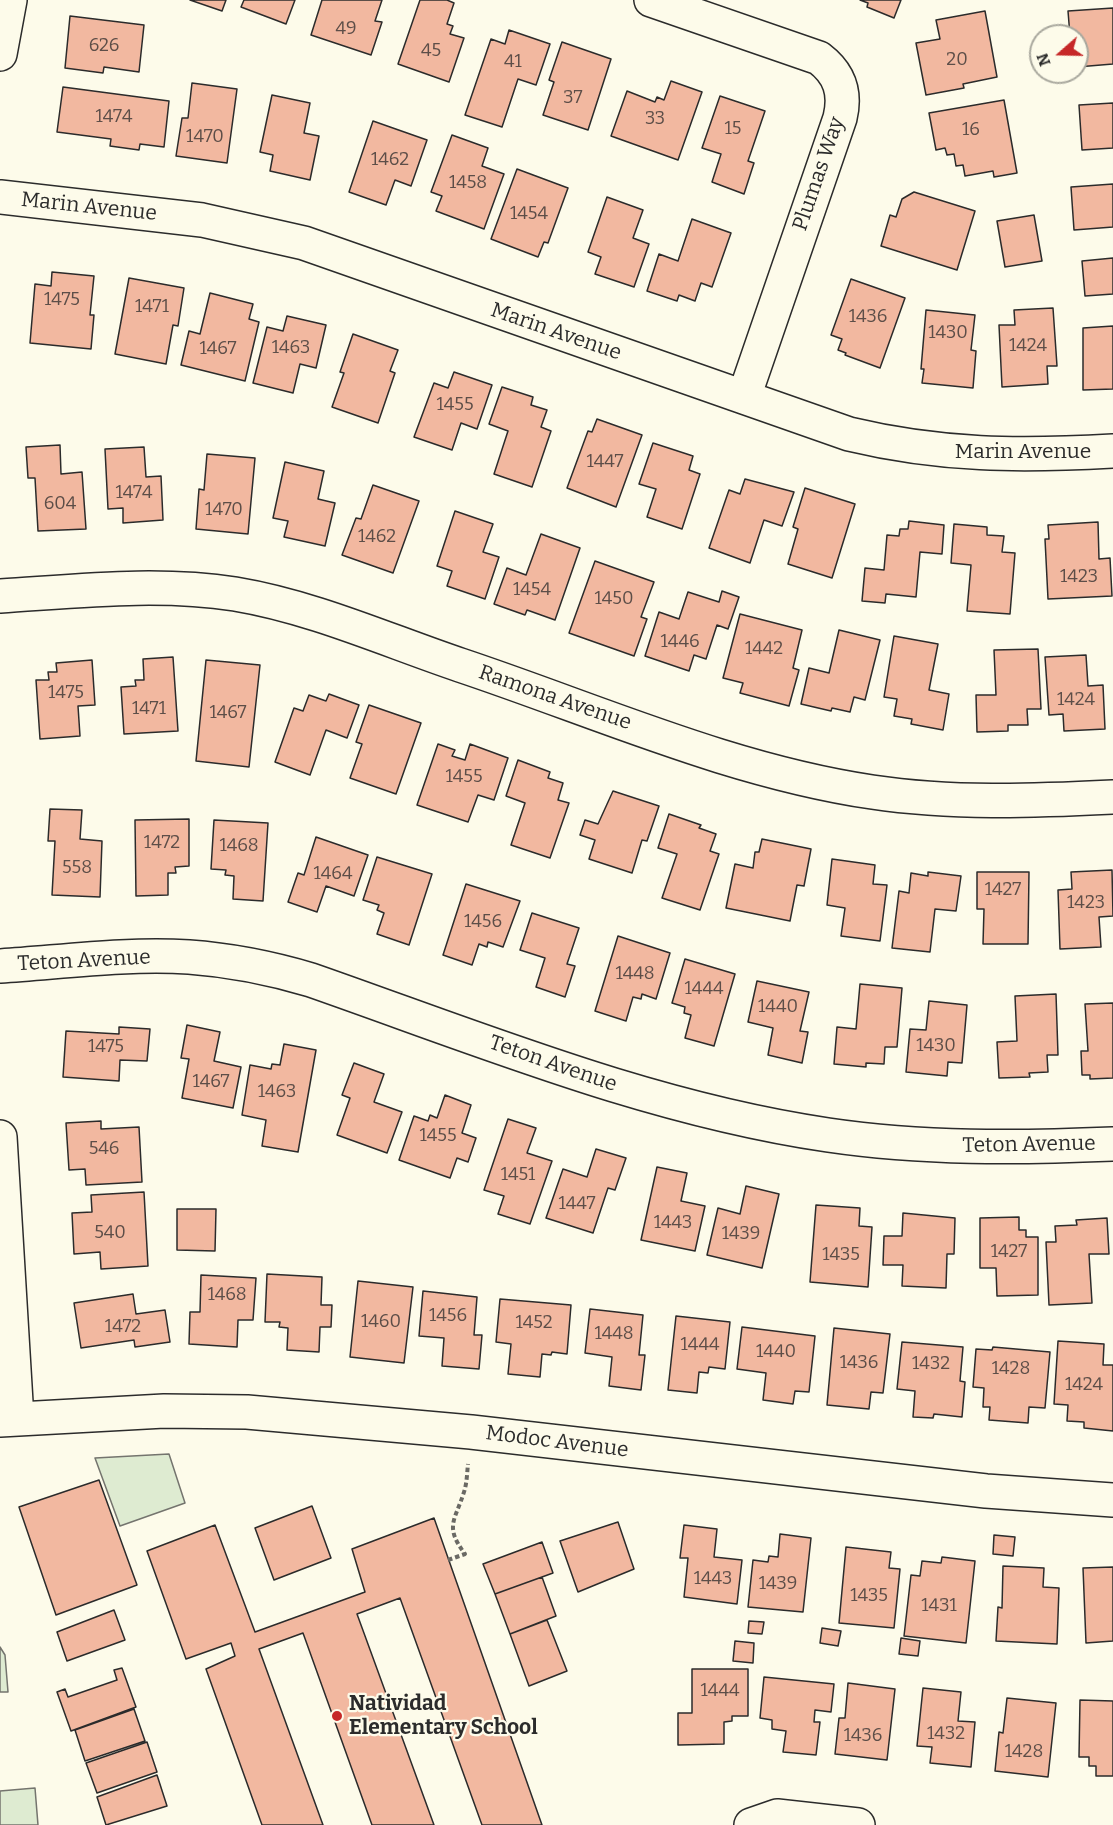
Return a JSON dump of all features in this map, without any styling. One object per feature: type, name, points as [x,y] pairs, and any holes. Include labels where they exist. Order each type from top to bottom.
[{"type":"street","points":[[0,54],[10,0]]},
{"type":"street","name":"Plumas Way","points":[[651,0],[819,58],[836,73],[840,84],[843,106],[840,118],[744,397]]},
{"type":"street","name":"Marin Avenue","points":[[0,197],[202,220],[304,243],[849,434],[918,449],[998,455],[1113,451]]},
{"type":"street","name":"Ramona Avenue","points":[[0,596],[159,587],[237,595],[331,619],[724,757],[822,783],[869,792],[960,801],[1113,797]]},
{"type":"street","name":"Teton Avenue","points":[[0,966],[155,957],[220,960],[266,967],[311,980],[629,1090],[755,1122],[828,1135],[925,1145],[1017,1148],[1113,1144]]},
{"type":"street","points":[[0,1137],[8,1420]]},
{"type":"street","name":"Modoc Avenue","points":[[8,1420],[196,1411],[309,1416],[471,1432],[986,1491],[1113,1500]]},
{"type":"street","points":[[751,1825],[777,1816],[858,1825]]},
{"type":"path","points":[[448,1560],[465,1554],[453,1533],[452,1521],[463,1494],[468,1464]]},
{"type":"green space","points":[[169,1454],[185,1503],[120,1526],[95,1458]]},
{"type":"green space","points":[[0,1647],[5,1655],[8,1692],[0,1692]]},
{"type":"green space","points":[[35,1788],[38,1825],[0,1825],[0,1791]]},
{"type":"building","points":[[190,0],[226,0],[222,11]]},
{"type":"building","points":[[244,0],[295,0],[286,24],[241,7]]},
{"type":"building","points":[[322,0],[382,0],[375,21],[382,22],[371,55],[311,35]]},
{"type":"building","points":[[420,0],[447,0],[454,3],[447,24],[453,26],[450,34],[464,38],[449,82],[398,64]]},
{"type":"building","points":[[860,0],[901,0],[894,18],[867,7],[868,3]]},
{"type":"building","points":[[1113,8],[1113,64],[1089,66],[1089,24],[1069,24],[1068,11]]},
{"type":"building","points":[[985,11],[997,77],[963,84],[964,88],[926,95],[916,43],[940,39],[936,20]]},
{"type":"building","points":[[70,16],[144,25],[139,72],[104,67],[103,73],[65,68]]},
{"type":"building","points":[[509,30],[550,44],[536,85],[518,79],[502,127],[465,115],[491,39],[505,44]]},
{"type":"building","points":[[562,42],[611,59],[588,130],[543,115],[554,82],[549,80]]},
{"type":"building","points":[[671,81],[702,92],[678,160],[611,136],[627,91],[655,102],[657,97],[664,100]]},
{"type":"building","points":[[192,83],[237,89],[227,163],[176,156],[182,118],[188,118]]},
{"type":"building","points":[[63,87],[169,101],[164,147],[140,144],[139,150],[110,146],[111,139],[57,132]]},
{"type":"building","points":[[272,95],[310,103],[304,133],[319,136],[310,180],[270,171],[273,155],[260,152]]},
{"type":"building","points":[[720,96],[765,111],[748,161],[754,163],[744,194],[712,182],[721,154],[702,148]]},
{"type":"building","points":[[1004,100],[1017,173],[994,177],[993,171],[965,176],[963,165],[956,166],[954,154],[947,155],[945,148],[936,150],[929,113]]},
{"type":"building","points":[[1113,103],[1113,148],[1082,150],[1079,105]]},
{"type":"building","points":[[373,121],[427,140],[411,186],[395,180],[386,205],[349,192]]},
{"type":"building","points":[[452,135],[488,148],[482,166],[504,174],[484,229],[436,211],[442,196],[431,192]]},
{"type":"building","points":[[517,169],[568,188],[548,243],[544,242],[538,257],[491,239]]},
{"type":"building","points":[[1113,184],[1113,227],[1074,230],[1071,187]]},
{"type":"building","points":[[914,192],[975,211],[957,270],[881,246],[890,215],[896,217],[902,199]]},
{"type":"building","points":[[607,197],[643,210],[633,238],[649,244],[634,287],[595,274],[601,257],[588,252]]},
{"type":"building","points":[[1034,215],[1042,261],[1005,267],[997,221]]},
{"type":"building","points":[[692,219],[731,233],[712,287],[701,283],[695,301],[679,295],[677,301],[647,291],[659,254],[678,261]]},
{"type":"building","points":[[1113,258],[1113,294],[1085,296],[1082,261]]},
{"type":"building","points":[[52,272],[94,276],[90,315],[94,315],[91,349],[30,343],[35,284],[51,286]]},
{"type":"building","points":[[129,278],[184,288],[178,326],[173,325],[166,364],[115,354]]},
{"type":"building","points":[[851,279],[905,298],[880,368],[845,355],[846,353],[838,350],[842,339],[831,335]]},
{"type":"building","points":[[210,293],[253,304],[249,319],[259,322],[245,381],[181,365],[189,331],[200,334]]},
{"type":"building","points":[[1053,308],[1057,366],[1047,366],[1048,384],[1002,387],[999,325],[1015,325],[1014,310]]},
{"type":"building","points":[[926,310],[975,315],[971,350],[976,351],[973,388],[922,383]]},
{"type":"building","points":[[287,316],[326,325],[316,368],[300,364],[293,393],[253,383],[267,327],[283,331]]},
{"type":"building","points":[[1113,326],[1113,389],[1083,390],[1083,328]]},
{"type":"building","points":[[353,334],[398,350],[390,371],[395,373],[378,423],[332,407],[344,373],[340,372]]},
{"type":"building","points":[[454,372],[492,385],[477,429],[461,423],[452,450],[414,437],[434,383],[448,388]]},
{"type":"building","points":[[502,387],[533,397],[531,405],[547,410],[541,427],[551,431],[532,487],[494,474],[508,431],[489,424]]},
{"type":"building","points":[[597,419],[642,435],[616,507],[567,488],[588,431],[592,432]]},
{"type":"building","points":[[653,443],[693,456],[689,470],[700,474],[682,529],[647,517],[656,489],[639,484]]},
{"type":"building","points":[[60,445],[61,474],[82,472],[86,529],[38,531],[35,478],[28,478],[26,447]]},
{"type":"building","points":[[144,447],[146,477],[161,476],[163,520],[123,523],[123,508],[108,509],[105,449]]},
{"type":"building","points":[[207,454],[255,458],[248,534],[196,529],[199,489],[204,490]]},
{"type":"building","points":[[285,462],[324,471],[318,499],[335,503],[325,546],[284,537],[288,521],[273,518]]},
{"type":"building","points":[[745,479],[794,492],[782,526],[764,520],[750,563],[709,548],[729,490],[740,494]]},
{"type":"building","points":[[373,485],[419,501],[393,573],[342,555],[356,518],[361,519]]},
{"type":"building","points":[[805,488],[855,504],[832,578],[788,564],[798,529],[793,527]]},
{"type":"building","points":[[455,511],[493,524],[483,552],[499,557],[485,599],[447,586],[452,571],[437,566]]},
{"type":"building","points":[[909,521],[944,525],[942,554],[920,552],[916,597],[886,594],[885,603],[862,601],[865,568],[884,570],[887,535],[899,536],[900,529],[908,529]]},
{"type":"building","points":[[1098,522],[1099,559],[1110,558],[1112,596],[1048,599],[1045,539],[1049,539],[1048,525]]},
{"type":"building","points":[[954,524],[987,527],[987,535],[1004,536],[1002,552],[1015,553],[1010,614],[967,611],[971,565],[951,563]]},
{"type":"building","points":[[541,534],[580,548],[555,620],[527,610],[525,615],[494,604],[507,568],[526,575]]},
{"type":"building","points":[[595,561],[654,582],[641,617],[647,619],[634,656],[569,633]]},
{"type":"building","points":[[722,591],[739,597],[728,629],[717,625],[706,659],[694,655],[689,671],[645,656],[659,612],[679,619],[688,592],[719,602]]},
{"type":"building","points":[[740,614],[802,630],[793,668],[799,670],[789,706],[740,693],[743,683],[723,678]]},
{"type":"building","points":[[839,630],[880,640],[865,700],[854,697],[850,712],[832,708],[831,711],[801,704],[809,668],[829,673]]},
{"type":"building","points":[[894,636],[938,644],[929,690],[949,694],[943,730],[911,724],[912,719],[894,716],[897,699],[884,697]]},
{"type":"building","points":[[1038,649],[1041,709],[1027,709],[1028,725],[1008,725],[1008,731],[977,732],[976,695],[996,695],[994,650]]},
{"type":"building","points":[[1086,655],[1088,686],[1103,685],[1105,729],[1064,731],[1063,714],[1049,715],[1045,657]]},
{"type":"building","points":[[173,657],[178,731],[124,734],[121,687],[136,686],[135,680],[144,680],[143,659]]},
{"type":"building","points":[[92,660],[95,705],[78,706],[80,736],[40,739],[36,680],[49,680],[48,672],[57,672],[56,663]]},
{"type":"building","points":[[206,660],[260,665],[249,767],[196,761]]},
{"type":"building","points":[[329,694],[359,705],[347,738],[326,730],[310,775],[275,762],[294,708],[303,711],[309,695],[326,701]]},
{"type":"building","points":[[369,705],[421,723],[396,794],[350,778],[362,744],[356,742]]},
{"type":"building","points":[[438,744],[455,750],[452,756],[465,760],[470,744],[508,758],[494,800],[478,795],[468,822],[417,805]]},
{"type":"building","points":[[518,760],[550,772],[548,778],[563,783],[558,800],[569,803],[550,858],[511,845],[525,803],[506,796]]},
{"type":"building","points":[[613,791],[659,806],[647,841],[642,840],[632,873],[589,859],[595,840],[580,835],[585,820],[598,824]]},
{"type":"building","points":[[50,809],[82,810],[80,839],[102,841],[100,897],[52,895],[55,841],[48,841]]},
{"type":"building","points":[[669,814],[701,825],[699,828],[716,834],[710,851],[719,854],[700,910],[662,898],[677,854],[658,848]]},
{"type":"building","points":[[189,819],[189,866],[175,867],[176,873],[168,873],[168,895],[136,896],[135,820]]},
{"type":"building","points":[[214,820],[268,823],[263,901],[233,899],[234,876],[225,875],[226,870],[211,869]]},
{"type":"building","points":[[316,837],[368,855],[354,896],[326,886],[317,912],[288,902],[298,873],[304,875]]},
{"type":"building","points":[[762,839],[811,849],[804,886],[797,885],[790,921],[726,908],[735,864],[753,868],[755,852],[759,852]]},
{"type":"building","points":[[377,857],[432,874],[409,945],[377,934],[384,913],[377,910],[379,905],[363,900]]},
{"type":"building","points":[[832,859],[875,865],[873,884],[887,885],[880,941],[841,936],[845,908],[827,905]]},
{"type":"building","points":[[1112,870],[1113,916],[1099,917],[1101,947],[1060,949],[1058,890],[1072,889],[1071,872]]},
{"type":"building","points":[[928,872],[961,876],[956,911],[935,909],[930,952],[892,948],[899,891],[909,893],[911,873],[928,876]]},
{"type":"building","points":[[977,872],[1029,872],[1028,944],[983,944],[984,909],[977,909]]},
{"type":"building","points":[[466,884],[520,901],[503,947],[488,942],[487,947],[479,944],[472,965],[443,955]]},
{"type":"building","points":[[532,913],[579,928],[567,964],[575,966],[565,997],[536,987],[545,958],[520,950]]},
{"type":"building","points":[[618,936],[670,953],[656,999],[642,994],[641,999],[633,997],[626,1021],[595,1011]]},
{"type":"building","points":[[685,959],[735,974],[714,1046],[685,1038],[691,1015],[684,1013],[685,1007],[672,1003]]},
{"type":"building","points":[[757,981],[809,992],[800,1031],[808,1032],[802,1063],[768,1055],[773,1028],[748,1022]]},
{"type":"building","points":[[860,984],[902,988],[897,1047],[885,1047],[884,1064],[866,1063],[866,1067],[834,1064],[837,1027],[856,1029]]},
{"type":"building","points":[[1056,994],[1058,1055],[1047,1055],[1048,1072],[1029,1073],[1030,1077],[999,1078],[997,1042],[1017,1041],[1015,996]]},
{"type":"building","points":[[929,1001],[967,1005],[962,1063],[948,1062],[947,1076],[906,1072],[910,1029],[926,1030]]},
{"type":"building","points":[[1113,1003],[1113,1078],[1090,1079],[1090,1075],[1082,1075],[1081,1051],[1088,1051],[1085,1004]]},
{"type":"building","points":[[187,1025],[220,1032],[214,1061],[241,1067],[233,1108],[182,1098],[189,1059],[181,1058]]},
{"type":"building","points":[[119,1027],[150,1029],[147,1061],[120,1060],[119,1081],[63,1077],[66,1031],[119,1034]]},
{"type":"building","points":[[284,1044],[316,1050],[298,1152],[262,1146],[266,1120],[242,1115],[250,1065],[271,1069],[272,1064],[280,1065]]},
{"type":"building","points":[[354,1063],[384,1074],[374,1102],[402,1112],[387,1153],[337,1135],[350,1098],[342,1095]]},
{"type":"building","points":[[445,1095],[471,1105],[462,1133],[476,1138],[468,1162],[457,1158],[450,1178],[399,1160],[414,1116],[428,1121],[430,1115],[437,1118]]},
{"type":"building","points":[[508,1119],[536,1128],[527,1153],[552,1161],[530,1224],[498,1214],[504,1196],[484,1190]]},
{"type":"building","points":[[101,1121],[101,1129],[139,1127],[142,1182],[86,1185],[85,1169],[69,1170],[66,1123]]},
{"type":"building","points":[[596,1149],[626,1158],[615,1190],[608,1188],[593,1233],[546,1218],[563,1169],[587,1177]]},
{"type":"building","points":[[657,1167],[687,1173],[681,1201],[705,1206],[695,1251],[641,1240]]},
{"type":"building","points":[[746,1186],[779,1194],[762,1268],[707,1255],[718,1208],[740,1214]]},
{"type":"building","points":[[144,1192],[148,1266],[101,1269],[100,1252],[74,1254],[72,1213],[92,1212],[91,1195]]},
{"type":"building","points":[[816,1205],[860,1208],[859,1226],[872,1227],[868,1287],[810,1282]]},
{"type":"building","points":[[177,1209],[216,1209],[215,1251],[177,1250]]},
{"type":"building","points":[[903,1213],[955,1218],[954,1254],[947,1254],[946,1288],[902,1286],[903,1265],[883,1265],[884,1236],[902,1236]]},
{"type":"building","points":[[1019,1217],[1019,1230],[1026,1230],[1026,1237],[1038,1237],[1038,1295],[997,1296],[996,1268],[980,1268],[980,1218]]},
{"type":"building","points":[[1107,1218],[1109,1254],[1089,1254],[1092,1303],[1049,1305],[1046,1242],[1056,1242],[1055,1226],[1077,1225],[1076,1220]]},
{"type":"building","points":[[267,1274],[322,1277],[321,1305],[332,1305],[331,1327],[320,1327],[319,1352],[287,1350],[288,1328],[279,1327],[280,1322],[265,1322]]},
{"type":"building","points":[[201,1275],[256,1278],[253,1320],[238,1320],[237,1347],[189,1344],[190,1312],[200,1312]]},
{"type":"building","points":[[358,1281],[413,1287],[404,1363],[350,1357]]},
{"type":"building","points":[[423,1291],[477,1297],[474,1335],[482,1335],[479,1369],[442,1366],[444,1338],[419,1336]]},
{"type":"building","points":[[133,1294],[136,1314],[165,1310],[170,1342],[135,1347],[134,1340],[81,1348],[74,1303]]},
{"type":"building","points":[[500,1299],[571,1305],[567,1354],[552,1352],[551,1355],[542,1354],[540,1377],[508,1374],[511,1344],[496,1342]]},
{"type":"building","points":[[590,1309],[643,1315],[639,1355],[645,1355],[641,1390],[609,1386],[612,1357],[585,1353]]},
{"type":"building","points":[[676,1316],[730,1322],[725,1369],[709,1367],[708,1373],[699,1372],[697,1393],[668,1390]]},
{"type":"building","points":[[742,1327],[815,1336],[809,1392],[795,1391],[793,1404],[763,1400],[766,1373],[737,1369]]},
{"type":"building","points":[[834,1328],[890,1334],[883,1393],[871,1392],[869,1409],[827,1405]]},
{"type":"building","points":[[1058,1341],[1104,1344],[1103,1365],[1113,1365],[1113,1431],[1084,1428],[1084,1422],[1067,1421],[1068,1405],[1054,1404]]},
{"type":"building","points":[[902,1342],[963,1347],[960,1381],[965,1382],[962,1417],[934,1414],[933,1418],[913,1417],[915,1391],[897,1389]]},
{"type":"building","points":[[993,1347],[1050,1352],[1045,1408],[1029,1407],[1028,1423],[989,1420],[990,1407],[983,1407],[984,1388],[973,1387],[976,1349],[992,1350]]},
{"type":"building","points":[[99,1480],[137,1585],[56,1615],[19,1507]]},
{"type":"building","points":[[312,1506],[331,1558],[274,1580],[255,1528]]},
{"type":"building","points":[[434,1518],[542,1825],[482,1825],[400,1598],[357,1614],[434,1825],[372,1825],[303,1633],[259,1649],[323,1825],[262,1825],[206,1669],[235,1656],[231,1643],[186,1659],[147,1551],[215,1525],[255,1632],[365,1592],[352,1549]]},
{"type":"building","points":[[618,1522],[634,1569],[578,1592],[560,1541]]},
{"type":"building","points":[[684,1525],[717,1529],[714,1557],[742,1560],[737,1604],[684,1597],[688,1558],[680,1558]]},
{"type":"building","points":[[780,1534],[811,1538],[803,1612],[748,1607],[753,1560],[768,1562],[769,1556],[778,1557]]},
{"type":"building","points":[[994,1535],[1015,1537],[1013,1556],[993,1554]]},
{"type":"building","points":[[542,1542],[553,1573],[495,1594],[483,1564]]},
{"type":"building","points":[[846,1547],[891,1552],[889,1568],[900,1569],[894,1628],[839,1623]]},
{"type":"building","points":[[942,1557],[975,1561],[966,1643],[904,1636],[911,1575],[920,1576],[922,1561],[941,1563]]},
{"type":"building","points":[[1003,1566],[1044,1568],[1043,1587],[1059,1588],[1057,1644],[996,1641],[998,1607],[1002,1608]]},
{"type":"building","points":[[1113,1567],[1113,1641],[1086,1643],[1083,1568]]},
{"type":"building","points":[[542,1577],[556,1616],[510,1634],[495,1594]]},
{"type":"building","points":[[114,1610],[125,1640],[67,1661],[57,1632]]},
{"type":"building","points":[[547,1620],[567,1671],[529,1686],[510,1634]]},
{"type":"building","points":[[749,1621],[764,1622],[762,1634],[748,1633]]},
{"type":"building","points":[[822,1628],[841,1631],[838,1646],[820,1643]]},
{"type":"building","points":[[901,1638],[920,1641],[918,1656],[899,1654]]},
{"type":"building","points":[[735,1641],[754,1643],[753,1663],[733,1661]]},
{"type":"building","points":[[122,1668],[136,1707],[71,1731],[57,1692],[65,1689],[68,1697],[117,1680],[114,1670]]},
{"type":"building","points":[[692,1669],[748,1669],[748,1716],[732,1716],[732,1721],[724,1722],[724,1744],[678,1745],[678,1713],[692,1713]]},
{"type":"building","points":[[764,1677],[834,1684],[831,1712],[815,1710],[814,1722],[820,1722],[816,1755],[783,1752],[786,1731],[772,1729],[772,1720],[760,1718]]},
{"type":"building","points":[[848,1683],[895,1689],[887,1760],[835,1754],[839,1718],[845,1718]]},
{"type":"building","points":[[923,1688],[961,1692],[958,1721],[975,1722],[971,1767],[930,1763],[932,1747],[917,1746]]},
{"type":"building","points":[[1007,1698],[1056,1703],[1048,1777],[995,1771],[999,1732],[1003,1733]]},
{"type":"building","points":[[1080,1700],[1113,1701],[1113,1776],[1096,1776],[1096,1766],[1089,1766],[1089,1757],[1079,1757]]},
{"type":"building","points":[[134,1709],[145,1741],[85,1761],[75,1730]]},
{"type":"building","points":[[147,1742],[157,1772],[97,1793],[86,1763]]},
{"type":"building","points":[[157,1775],[167,1806],[106,1825],[97,1797]]},
{"type":"place","name":"Natividad Elementary School","points":[[337,1716]]}]
